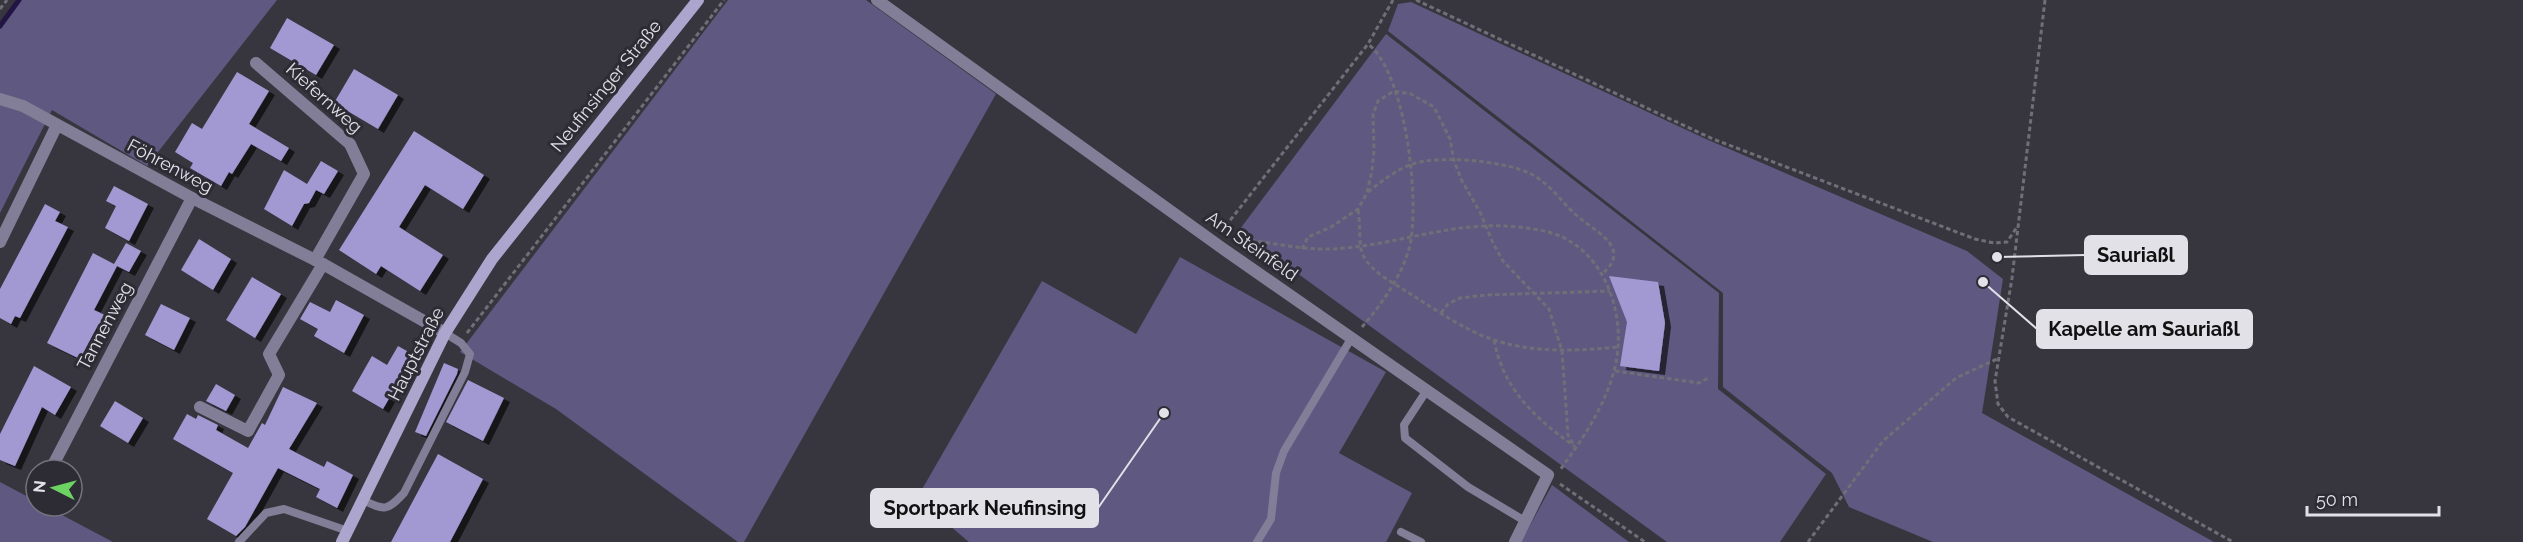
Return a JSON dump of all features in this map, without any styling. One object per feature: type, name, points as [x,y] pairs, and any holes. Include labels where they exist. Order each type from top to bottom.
[{"type":"street","name":"Neufinsinger Straße","points":[[541,195],[698,0]]},
{"type":"street","name":"Am Steinfeld","points":[[878,0],[1218,245],[1548,475]]},
{"type":"street","name":"Kiefernweg","points":[[256,63],[351,144],[364,174],[319,262]]},
{"type":"street","name":"Föhrenweg","points":[[0,99],[23,106],[192,198],[319,262],[445,333]]},
{"type":"street","points":[[0,242],[57,125]]},
{"type":"street","name":"Hauptstraße","points":[[345,537],[445,333],[492,259],[541,195]]},
{"type":"street","name":"Tannenweg","points":[[57,458],[192,198]]},
{"type":"street","points":[[200,407],[248,431],[279,375],[269,354],[319,262]]},
{"type":"street","points":[[1515,542],[1548,475]]},
{"type":"lane","points":[[363,500],[381,509],[391,506],[404,493],[465,372],[470,354],[461,343],[445,333]]},
{"type":"lane","points":[[1257,542],[1271,519],[1276,473],[1284,451],[1352,338]]},
{"type":"lane","points":[[1427,390],[1404,425],[1405,438],[1468,487],[1525,521]]},
{"type":"lane","points":[[239,542],[266,513],[284,508],[345,537]]},
{"type":"lane","points":[[1401,532],[1421,542]]},
{"type":"path","points":[[0,9],[7,0]]},
{"type":"path","points":[[445,333],[467,334],[724,0]]},
{"type":"path","points":[[1218,245],[1368,44],[1393,0]]},
{"type":"path","points":[[1416,0],[1713,139],[1851,193],[1975,239],[1994,243],[2007,242],[2018,225]]},
{"type":"path","points":[[2045,0],[2018,225],[1995,381],[1998,404],[2008,417],[2233,542]]},
{"type":"path","points":[[1352,338],[1366,322],[1402,268],[1410,237],[1412,212],[1411,165],[1405,129],[1389,72],[1375,50],[1368,44]]},
{"type":"path","points":[[1302,249],[1308,237],[1331,227],[1358,209],[1367,193],[1374,151],[1373,115],[1378,101],[1394,91],[1411,94],[1434,107],[1450,139],[1454,161],[1503,261],[1548,309],[1562,351],[1568,435],[1575,447]]},
{"type":"path","points":[[1367,193],[1389,176],[1421,162],[1471,160],[1504,165],[1531,173],[1547,184],[1572,212],[1604,236],[1611,245],[1614,253],[1611,267],[1602,274]]},
{"type":"path","points":[[1358,209],[1362,254],[1370,264],[1393,283],[1471,330],[1494,340],[1531,348],[1562,351],[1618,347]]},
{"type":"path","points":[[1218,245],[1236,239],[1302,249],[1331,249],[1434,232],[1486,227],[1531,229],[1556,234],[1578,247],[1602,274],[1610,291],[1618,319],[1618,347],[1614,370],[1592,425],[1557,474],[1548,475]]},
{"type":"path","points":[[1441,313],[1448,304],[1460,298],[1610,291]]},
{"type":"path","points":[[1494,340],[1503,372],[1516,395],[1532,413],[1575,447]]},
{"type":"path","points":[[1808,542],[1883,441],[1956,378],[1999,358]]},
{"type":"path","points":[[1614,370],[1699,383],[1710,377]]},
{"type":"path","points":[[1548,475],[1645,542]]},
{"type":"shaded area","points":[[18,0],[277,0],[147,166],[52,110],[0,213],[0,23]]},
{"type":"shaded area","points":[[728,0],[866,0],[996,94],[744,542],[738,542],[556,409],[460,352]]},
{"type":"shaded area","points":[[1411,2],[1706,139],[1967,251],[2003,279],[1982,413],[2214,542],[1933,542],[1849,507],[1832,473],[1723,387],[1723,293],[1388,31],[1398,4]]},
{"type":"shaded area","points":[[1386,34],[1719,293],[1718,389],[1826,474],[1780,542],[1667,542],[1286,265],[1280,272],[1238,245],[1237,233]]},
{"type":"shaded area","points":[[1180,257],[1386,372],[1339,453],[1412,493],[1386,542],[969,542],[917,498],[1042,281],[1136,334]]},
{"type":"shaded area","points":[[0,482],[24,495],[24,518],[68,518],[113,542],[0,542]]},
{"type":"shaded area","points":[[1552,485],[1629,542],[1521,542]]},
{"type":"building","points":[[287,18],[334,45],[316,75],[270,48]]},
{"type":"building","points":[[354,69],[398,95],[378,129],[334,103]]},
{"type":"building","points":[[237,72],[269,91],[249,124],[289,148],[281,161],[251,144],[232,174],[229,172],[221,186],[190,168],[193,163],[175,152],[192,123],[202,129]]},
{"type":"building","points":[[414,131],[484,175],[463,209],[425,185],[399,227],[443,255],[420,291],[381,266],[376,274],[339,250]]},
{"type":"building","points":[[321,161],[338,171],[324,194],[316,190],[309,203],[304,204],[292,226],[264,209],[284,170],[307,184]]},
{"type":"building","points":[[114,186],[148,204],[129,241],[105,228],[116,206],[106,201]]},
{"type":"building","points":[[45,204],[60,212],[55,221],[68,227],[20,318],[15,316],[11,324],[0,318],[0,289]]},
{"type":"building","points":[[199,239],[231,259],[213,290],[181,270]]},
{"type":"building","points":[[126,243],[141,251],[129,272],[117,266],[94,310],[107,316],[100,329],[97,327],[80,359],[47,343],[93,253],[114,264]]},
{"type":"building","points":[[1609,276],[1658,282],[1665,323],[1659,371],[1620,366],[1627,322]]},
{"type":"building","points":[[252,277],[281,294],[255,338],[226,320]]},
{"type":"building","points":[[336,300],[364,315],[344,353],[314,336],[318,329],[300,319],[310,302],[330,312]]},
{"type":"building","points":[[161,304],[190,318],[174,350],[145,335]]},
{"type":"building","points":[[398,346],[414,355],[383,409],[352,391],[372,356],[387,365]]},
{"type":"building","points":[[444,363],[458,369],[457,374],[426,436],[415,432]]},
{"type":"building","points":[[34,366],[71,387],[55,415],[42,407],[15,466],[0,460],[0,434]]},
{"type":"building","points":[[468,380],[504,398],[483,441],[446,422]]},
{"type":"building","points":[[216,384],[235,395],[226,411],[206,401]]},
{"type":"building","points":[[283,387],[317,403],[289,449],[324,467],[327,461],[353,475],[337,508],[316,497],[320,489],[278,468],[245,527],[236,536],[207,519],[233,473],[173,439],[187,414],[196,419],[198,415],[218,425],[216,430],[248,448],[262,423],[265,425]]},
{"type":"building","points":[[115,401],[143,418],[128,443],[100,426]]},
{"type":"building","points":[[438,454],[483,479],[450,542],[391,542]]},
{"type":"waterway","points":[[0,26],[19,0]]},
{"type":"place","name":"Sauriaßl","points":[[1997,257]]},
{"type":"place","name":"Kapelle am Sauriaßl","points":[[1983,282]]},
{"type":"place","name":"Sportpark Neufinsing","points":[[1164,413]]}]
